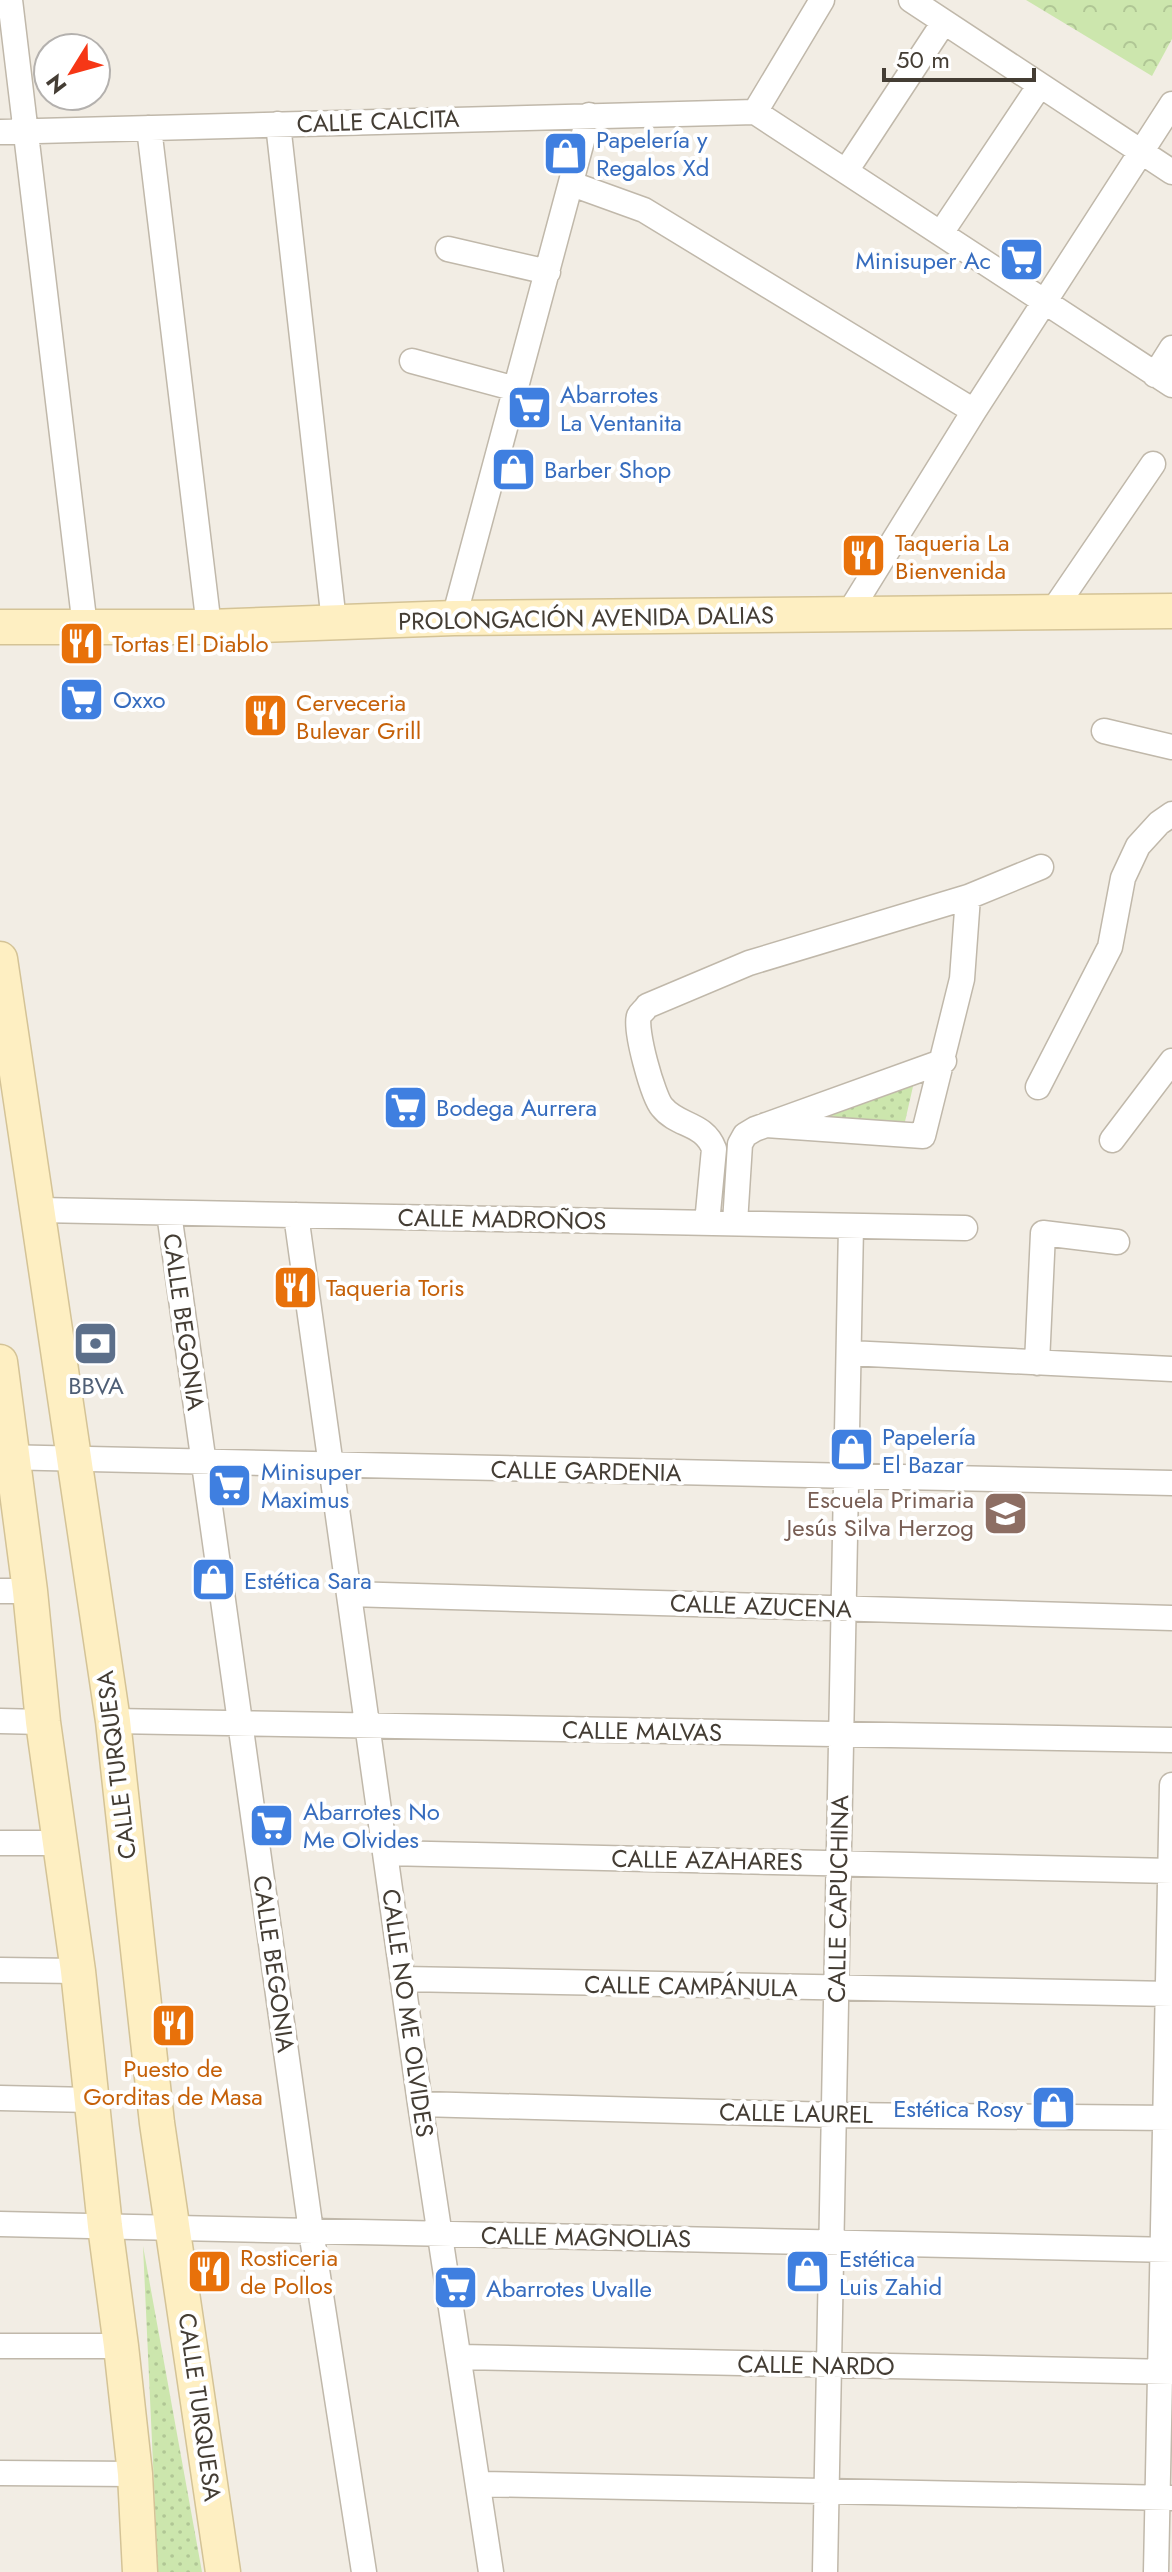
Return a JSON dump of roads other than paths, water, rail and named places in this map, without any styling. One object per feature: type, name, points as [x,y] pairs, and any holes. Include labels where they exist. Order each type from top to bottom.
[{"type":"main road","name":"PROLONGACIÓN AVENIDA DALIAS","points":[[0,627],[209,627],[454,618],[1172,611]]},
{"type":"main road","name":"CALLE TURQUESA","points":[[0,959],[113,1721],[157,2123],[223,2572]]},
{"type":"main road","points":[[0,1362],[15,1591],[43,1722],[78,1971],[135,2474],[140,2572]]},
{"type":"street","points":[[10,0],[85,627]]},
{"type":"street","points":[[822,0],[755,112],[1163,380],[1172,348]]},
{"type":"street","points":[[911,0],[1172,172]]},
{"type":"street","points":[[846,171],[944,22]]},
{"type":"street","points":[[941,233],[1040,85]]},
{"type":"street","points":[[847,616],[974,411],[1172,104]]},
{"type":"street","name":"CALLE CALCITA","points":[[0,132],[755,112]]},
{"type":"street","points":[[454,618],[589,115]]},
{"type":"street","points":[[278,124],[334,622]]},
{"type":"street","points":[[149,128],[209,627]]},
{"type":"street","points":[[572,184],[644,210],[974,411]]},
{"type":"street","points":[[448,249],[548,272]]},
{"type":"street","points":[[412,361],[516,389]]},
{"type":"street","points":[[1052,612],[1153,464]]},
{"type":"street","points":[[1104,731],[1172,747]]},
{"type":"street","points":[[1038,1087],[1110,947],[1123,878],[1138,846],[1172,814]]},
{"type":"street","points":[[707,1223],[714,1149],[710,1138],[662,1108],[654,1094],[638,1028],[639,1016],[647,1006],[749,963],[968,897],[1041,867]]},
{"type":"street","points":[[766,1125],[923,1136],[962,979],[968,897]]},
{"type":"street","points":[[735,1223],[740,1144],[745,1135],[944,1061]]},
{"type":"street","points":[[1112,1140],[1172,1061]]},
{"type":"street","name":"CALLE MADROÑOS","points":[[39,1210],[965,1228]]},
{"type":"street","name":"CALLE BEGONIA","points":[[169,1213],[311,2231],[364,2572]]},
{"type":"street","name":"CALLE NO ME OLVIDES","points":[[296,1215],[420,2104],[491,2572]]},
{"type":"street","name":"CALLE CAPUCHINA","points":[[825,2572],[851,1226]]},
{"type":"street","points":[[1037,1363],[1043,1233],[1117,1242]]},
{"type":"street","points":[[849,1353],[1172,1369]]},
{"type":"street","name":"CALLE GARDENIA","points":[[6,1457],[1172,1483]]},
{"type":"street","name":"CALLE AZUCENA","points":[[349,1594],[1172,1618]]},
{"type":"street","points":[[0,1721],[43,1722]]},
{"type":"street","name":"CALLE MALVAS","points":[[113,1721],[1172,1740]]},
{"type":"street","points":[[1156,2572],[1164,2498],[1172,1785]]},
{"type":"street","points":[[0,1843],[60,1843]]},
{"type":"street","name":"CALLE AZAHARES","points":[[385,1853],[1170,1871]]},
{"type":"street","points":[[0,1970],[78,1971]]},
{"type":"street","name":"CALLE CAMPÁNULA","points":[[403,1979],[1169,1994]]},
{"type":"street","points":[[0,2098],[91,2100]]},
{"type":"street","name":"CALLE LAUREL","points":[[420,2104],[834,2115],[1168,2118]]},
{"type":"street","name":"CALLE MAGNOLIAS","points":[[0,2224],[1167,2250]]},
{"type":"street","points":[[0,2346],[121,2346]]},
{"type":"street","name":"CALLE NARDO","points":[[460,2357],[1166,2372]]},
{"type":"street","points":[[0,2473],[135,2474]]},
{"type":"street","points":[[479,2484],[1164,2498]]},
{"type":"place","name":"Papelería y Regalos Xd","points":[[565,153]]},
{"type":"place","name":"Minisuper Ac","points":[[1022,260]]},
{"type":"place","name":"Abarrotes La Ventanita","points":[[529,408]]},
{"type":"place","name":"Barber Shop","points":[[513,469]]},
{"type":"place","name":"Taqueria La Bienvenida","points":[[864,556]]},
{"type":"place","name":"Tortas El Diablo","points":[[81,643]]},
{"type":"place","name":"Oxxo","points":[[82,699]]},
{"type":"place","name":"Cerveceria Bulevar Grill","points":[[265,716]]},
{"type":"place","name":"Bodega Aurrera","points":[[405,1107]]},
{"type":"place","name":"Taqueria Toris","points":[[295,1287]]},
{"type":"place","name":"BBVA","points":[[96,1343]]},
{"type":"place","name":"Papelería El Bazar","points":[[851,1450]]},
{"type":"place","name":"Minisuper Maximus","points":[[230,1485]]},
{"type":"place","name":"Escuela Primaria Jesús Silva Herzog","points":[[1005,1513]]},
{"type":"place","name":"Estética Sara","points":[[213,1580]]},
{"type":"place","name":"Abarrotes No Me Olvides","points":[[272,1825]]},
{"type":"place","name":"Puesto de Gorditas de Masa","points":[[173,2026]]},
{"type":"place","name":"Estética Rosy","points":[[1054,2108]]},
{"type":"place","name":"Rosticeria de Pollos","points":[[209,2271]]},
{"type":"place","name":"Estética Luis Zahid","points":[[808,2272]]},
{"type":"place","name":"Abarrotes Uvalle","points":[[455,2288]]}]
